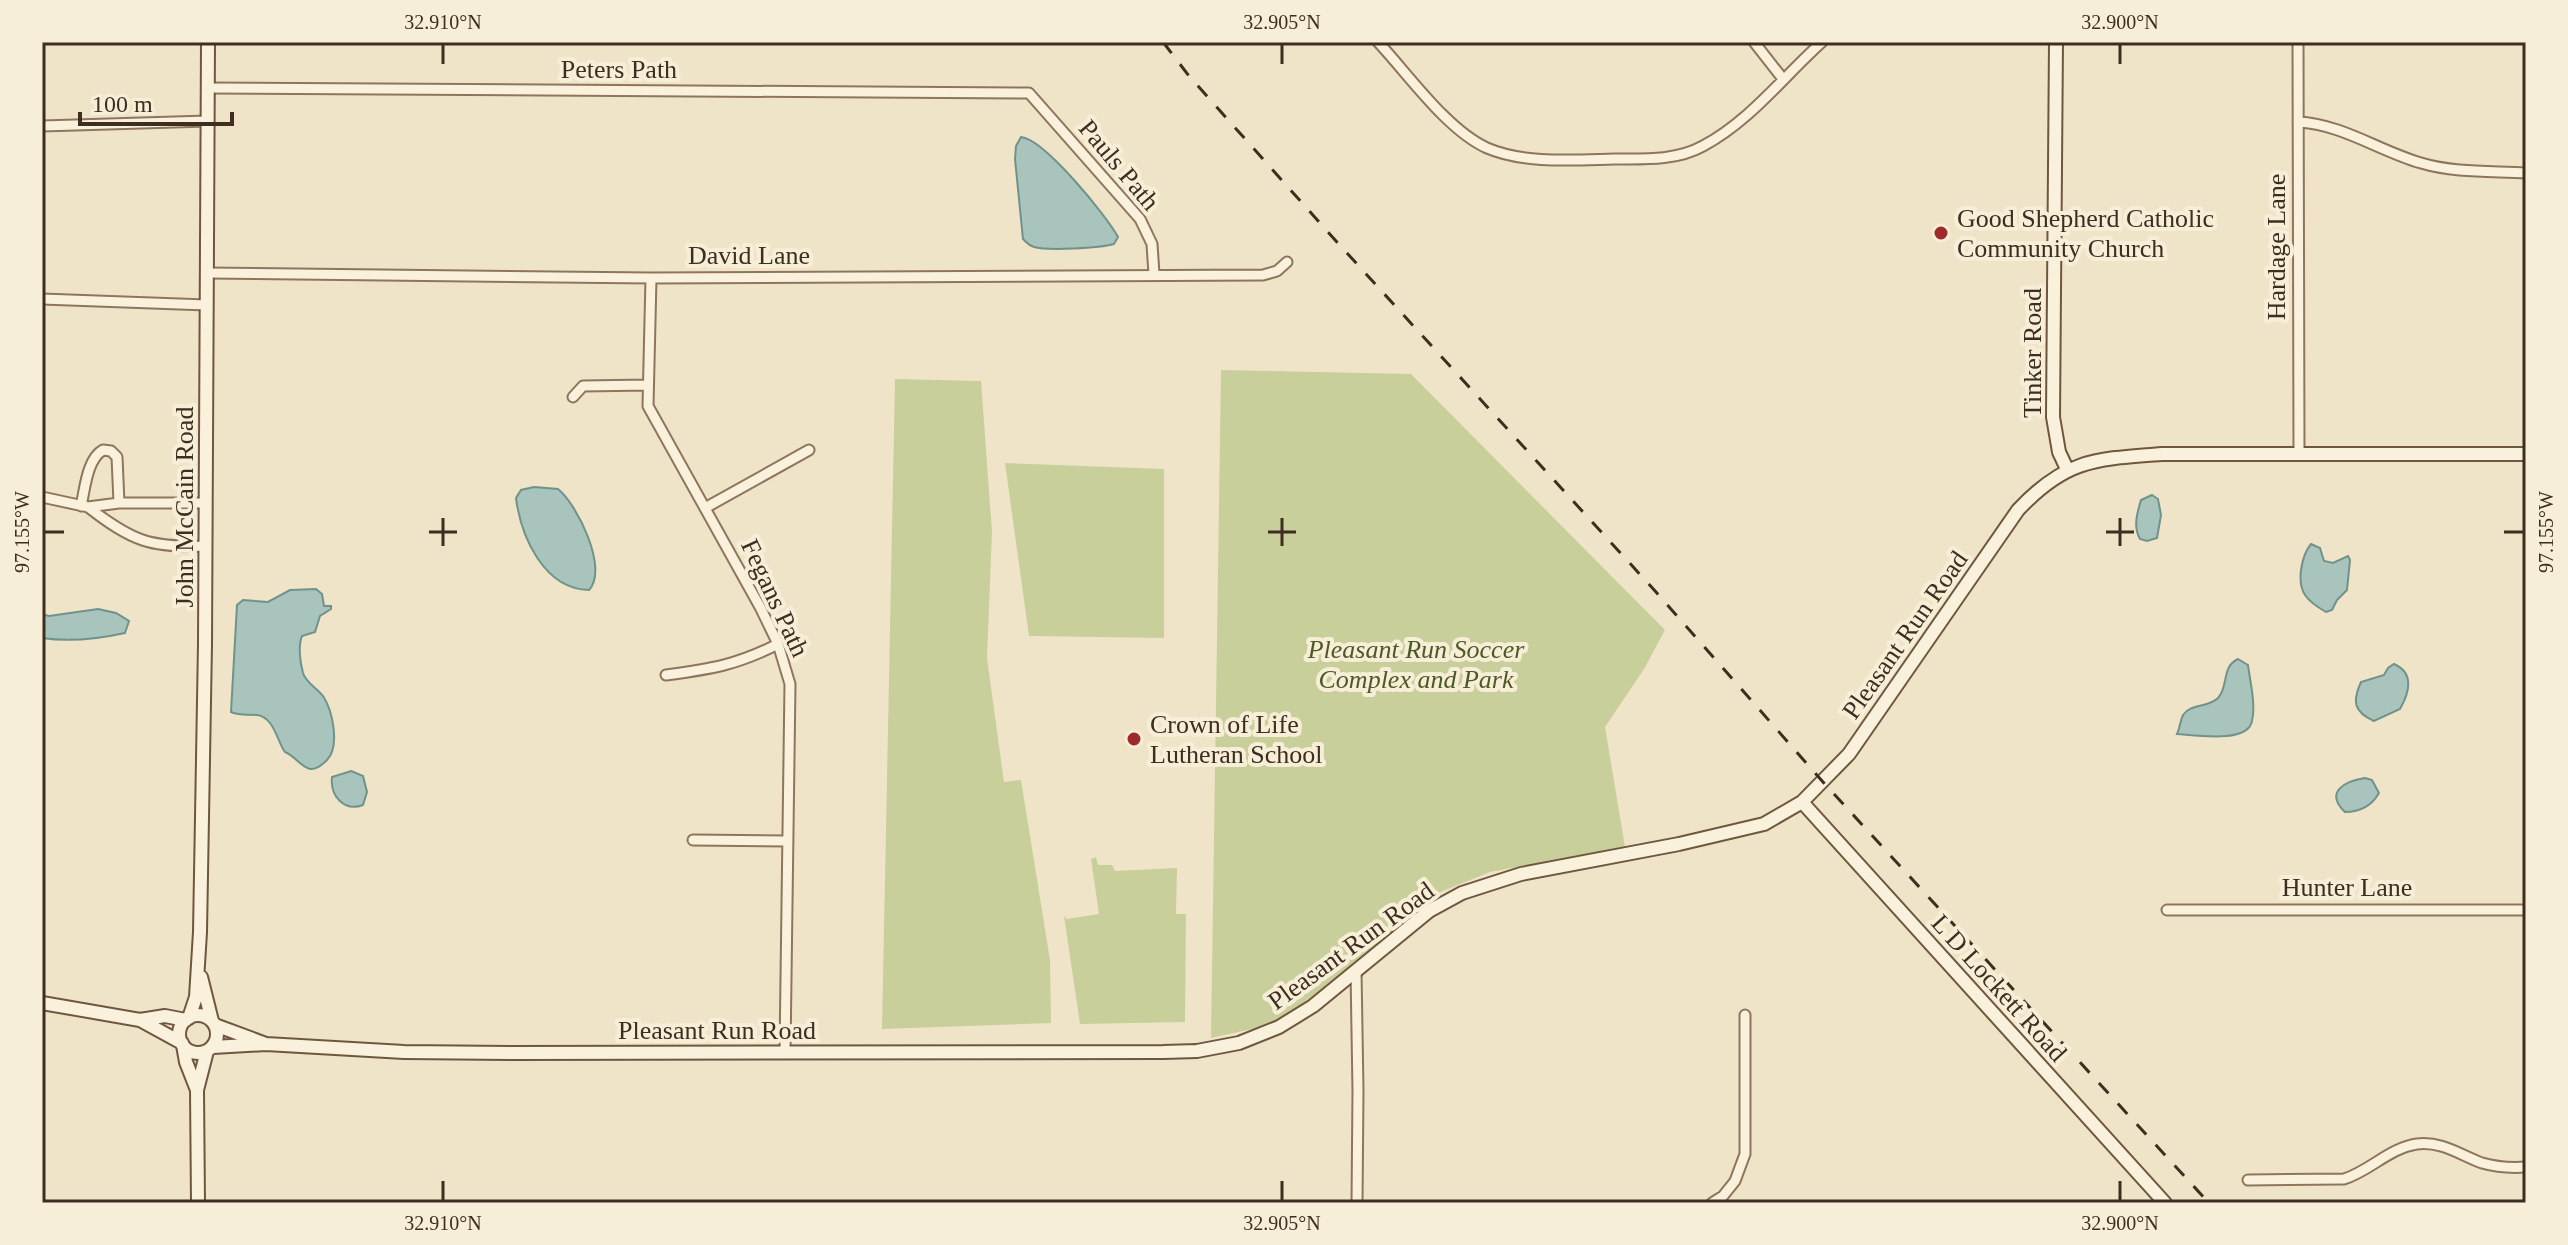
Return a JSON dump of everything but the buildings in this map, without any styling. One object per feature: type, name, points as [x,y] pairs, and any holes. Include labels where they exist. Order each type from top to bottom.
[{"type":"main road","name":"John McCain Road","points":[[188,1019],[196,997],[199,971],[206,546],[208,42]]},
{"type":"main road","name":"Tinker Road","points":[[2056,42],[2053,417],[2059,452],[2067,469]]},
{"type":"main road","name":"Pleasant Run Road","points":[[210,1049],[266,1044],[404,1052],[1197,1051],[1239,1043],[1279,1027],[1313,1006],[1429,911],[1462,893],[1521,874],[1741,831],[1764,824],[1802,802],[1849,754],[2018,510],[2067,469],[2104,458],[2162,454],[2526,454]]},
{"type":"main road","name":"L D Lockett Road","points":[[1802,802],[2165,1203]]},
{"type":"main road","name":"John McCain Road","points":[[199,971],[214,1023]]},
{"type":"main road","points":[[42,1003],[140,1020],[197,1053],[210,1049]]},
{"type":"main road","points":[[209,1006],[231,1030]]},
{"type":"main road","points":[[140,1020],[165,1016],[188,1019],[199,1015],[214,1023],[217,1035],[197,1090],[198,1203]]},
{"type":"main road","points":[[188,1019],[180,1033],[186,1062],[197,1090]]},
{"type":"main road","name":"Pleasant Run Road","points":[[214,1023],[266,1044]]},
{"type":"main road","points":[[164,1033],[186,1062]]},
{"type":"street","points":[[1378,42],[1458,128],[1489,149],[1516,155],[1600,160],[1656,158],[1690,152],[1739,123],[1822,42]]},
{"type":"street","points":[[1754,42],[1783,79]]},
{"type":"street","name":"Hardage Lane","points":[[2298,42],[2299,453]]},
{"type":"street","name":"Peters Path","points":[[208,88],[1029,93]]},
{"type":"street","name":"Pauls Path","points":[[1029,93],[1140,219],[1152,244],[1154,274]]},
{"type":"street","points":[[42,126],[208,121]]},
{"type":"street","points":[[2298,122],[2344,131],[2421,163],[2526,173]]},
{"type":"street","name":"David Lane","points":[[208,273],[651,278],[1263,275],[1277,271],[1287,262]]},
{"type":"street","name":"Fegans Path","points":[[651,278],[648,406],[760,607],[778,644],[790,684],[785,1052]]},
{"type":"street","points":[[42,299],[207,305]]},
{"type":"street","points":[[573,397],[583,386],[648,385]]},
{"type":"street","points":[[85,507],[91,464],[94,456],[103,450],[111,451],[117,457],[119,503]]},
{"type":"street","points":[[705,508],[809,450]]},
{"type":"street","points":[[42,497],[85,507],[119,503],[205,503]]},
{"type":"street","points":[[85,507],[132,538],[168,546],[206,546]]},
{"type":"street","points":[[666,675],[720,668],[746,660],[778,644]]},
{"type":"street","points":[[693,840],[788,841]]},
{"type":"street","name":"Hunter Lane","points":[[2167,910],[2526,910]]},
{"type":"street","points":[[1356,971],[1357,1203]]},
{"type":"street","points":[[1712,1203],[1723,1196],[1735,1181],[1745,1154],[1745,1015]]},
{"type":"street","points":[[2248,1180],[2344,1179],[2359,1174],[2387,1155],[2420,1144],[2442,1146],[2484,1164],[2526,1167]]},
{"type":"green space","name":"Pleasant Run Soccer Complex and Park","points":[[1221,370],[1411,374],[1665,630],[1644,669],[1605,727],[1625,847],[1490,872],[1433,895],[1371,954],[1274,1024],[1211,1038]]},
{"type":"green space","points":[[895,379],[981,381],[992,532],[987,658],[1004,782],[1021,780],[1050,960],[1051,1023],[882,1029]]},
{"type":"green space","points":[[1005,463],[1164,469],[1164,638],[1029,636]]},
{"type":"green space","points":[[1096,857],[1098,865],[1112,865],[1115,871],[1177,868],[1176,914],[1186,914],[1185,1022],[1080,1024],[1064,916],[1067,919],[1099,914],[1091,859]]},
{"type":"water","points":[[1021,137],[1044,150],[1074,180],[1118,237],[1114,244],[1050,249],[1034,247],[1023,239],[1015,159],[1016,146]]},
{"type":"water","points":[[534,487],[558,489],[574,508],[593,553],[594,580],[589,590],[559,581],[547,571],[529,544],[516,498],[521,490]]},
{"type":"water","points":[[2152,495],[2158,499],[2161,515],[2157,538],[2147,541],[2140,539],[2136,520],[2141,500]]},
{"type":"water","points":[[2311,544],[2320,548],[2324,561],[2333,563],[2348,556],[2350,560],[2347,590],[2332,610],[2326,612],[2309,600],[2302,589],[2301,568]]},
{"type":"water","points":[[316,589],[322,594],[324,606],[331,606],[331,609],[320,616],[315,632],[302,636],[300,659],[304,677],[327,703],[334,738],[327,760],[310,769],[285,752],[271,725],[263,717],[231,712],[237,605],[243,600],[268,602],[290,590]]},
{"type":"water","points":[[98,609],[116,613],[129,621],[125,633],[84,639],[42,638],[42,614],[49,616]]},
{"type":"water","points":[[2238,659],[2248,665],[2253,715],[2248,728],[2231,735],[2177,734],[2186,711],[2218,698],[2229,667]]},
{"type":"water","points":[[2394,664],[2408,678],[2406,696],[2400,709],[2374,721],[2362,714],[2357,706],[2358,689],[2361,682],[2384,675]]},
{"type":"water","points":[[351,771],[363,776],[367,792],[363,805],[356,807],[340,801],[332,784],[332,777]]},
{"type":"water","points":[[2365,778],[2372,780],[2379,793],[2365,808],[2345,812],[2336,799],[2337,793],[2344,785]]},
{"type":"railway","points":[[1163,42],[1189,76],[1336,241],[1656,592],[1823,782],[2209,1203]]},
{"type":"place","name":"Good Shepherd Catholic Community Church","points":[[1941,233]]},
{"type":"place","name":"Crown of Life Lutheran School","points":[[1134,739]]}]
